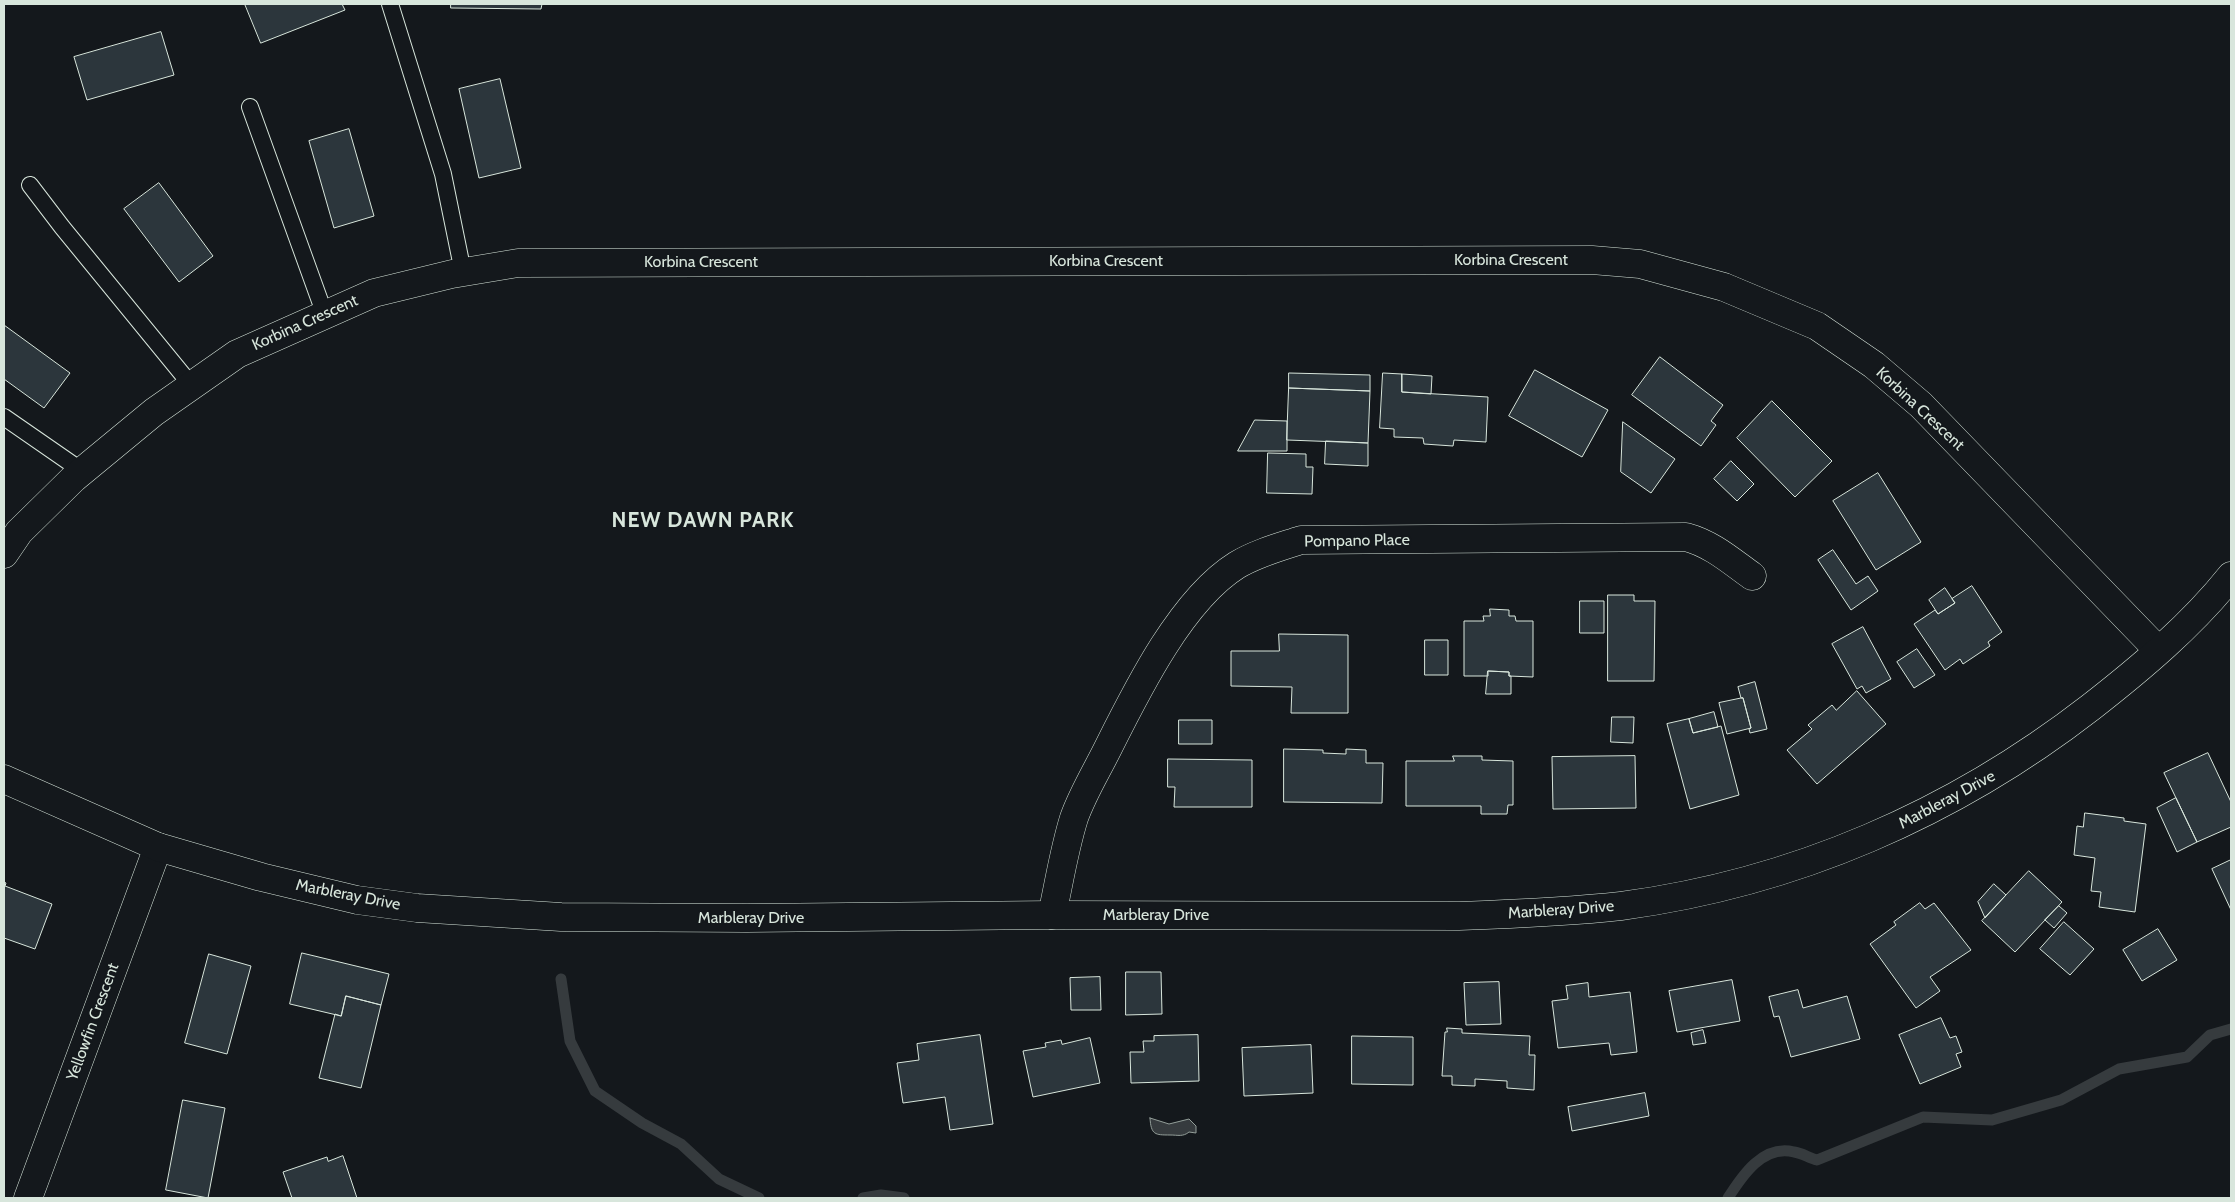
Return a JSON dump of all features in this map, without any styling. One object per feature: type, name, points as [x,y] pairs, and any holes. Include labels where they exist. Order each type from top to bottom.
[{"type":"street","name":"Korbina Crescent","points":[[4,554],[19,532],[82,471],[154,412],[237,354],[374,293],[463,272],[518,263],[1592,260],[1640,264],[1724,287],[1817,326],[1874,365],[1922,405],[2158,650]]},
{"type":"street","name":"Pompano Place","points":[[1052,915],[1074,818],[1136,691],[1170,637],[1201,598],[1216,582],[1237,566],[1260,554],[1301,540],[1686,537],[1697,540],[1716,550],[1752,576]]},
{"type":"street","name":"Marbleray Drive","points":[[4,779],[158,847],[261,877],[357,900],[470,913],[561,917],[688,918],[1518,914],[1621,906],[1720,886],[1817,859],[1882,833],[1953,799],[2030,752],[2111,691],[2217,594],[2231,576]]},
{"type":"street","name":"Yellowfin Crescent","points":[[28,1198],[158,847]]},
{"type":"lane","points":[[390,4],[444,174],[463,272]]},
{"type":"lane","points":[[250,107],[325,315]]},
{"type":"lane","points":[[30,185],[97,271],[192,386]]},
{"type":"lane","points":[[4,417],[82,471]]},
{"type":"shaded area","points":[[1150,1118],[1169,1124],[1189,1119],[1196,1126],[1196,1133],[1189,1132],[1185,1135],[1157,1134],[1151,1128]]},
{"type":"building","points":[[245,4],[342,4],[345,10],[261,43]]},
{"type":"building","points":[[451,4],[542,4],[541,9],[451,8]]},
{"type":"building","points":[[161,32],[174,75],[87,100],[74,57]]},
{"type":"building","points":[[500,79],[521,168],[479,178],[459,89]]},
{"type":"building","points":[[349,129],[374,216],[334,228],[309,141]]},
{"type":"building","points":[[159,183],[213,256],[179,282],[124,209]]},
{"type":"building","points":[[4,325],[70,373],[44,408],[4,379]]},
{"type":"building","points":[[1660,357],[1723,405],[1711,421],[1716,425],[1701,446],[1632,395]]},
{"type":"building","points":[[1535,370],[1608,410],[1582,457],[1509,416]]},
{"type":"building","points":[[1289,373],[1370,375],[1370,391],[1289,388]]},
{"type":"building","points":[[1383,373],[1402,374],[1402,392],[1488,397],[1486,442],[1454,440],[1453,446],[1424,444],[1423,438],[1394,437],[1394,429],[1380,428]]},
{"type":"building","points":[[1402,374],[1432,376],[1431,394],[1402,392]]},
{"type":"building","points":[[1289,388],[1370,391],[1368,443],[1287,440]]},
{"type":"building","points":[[1772,401],[1832,461],[1795,497],[1737,438]]},
{"type":"building","points":[[1255,420],[1287,421],[1287,451],[1238,451]]},
{"type":"building","points":[[1623,422],[1675,459],[1651,493],[1621,472]]},
{"type":"building","points":[[1326,441],[1368,443],[1368,466],[1325,464]]},
{"type":"building","points":[[1268,453],[1306,454],[1306,467],[1313,467],[1312,494],[1267,493]]},
{"type":"building","points":[[1731,461],[1754,484],[1737,501],[1714,479]]},
{"type":"building","points":[[1878,473],[1921,542],[1876,570],[1833,501]]},
{"type":"building","points":[[1833,550],[1856,584],[1868,576],[1878,591],[1851,610],[1818,560]]},
{"type":"building","points":[[1972,586],[2002,632],[1988,642],[1990,646],[1963,664],[1960,659],[1945,670],[1914,624],[1935,610],[1938,614],[1955,603],[1952,599]]},
{"type":"building","points":[[1945,588],[1955,603],[1938,614],[1929,600]]},
{"type":"building","points":[[1608,595],[1634,595],[1634,601],[1655,601],[1654,681],[1608,681]]},
{"type":"building","points":[[1580,601],[1604,601],[1604,633],[1580,633]]},
{"type":"building","points":[[1490,609],[1509,610],[1509,616],[1515,616],[1516,621],[1533,621],[1533,677],[1509,676],[1509,672],[1488,671],[1488,676],[1464,676],[1464,621],[1484,621],[1483,616],[1490,616]]},
{"type":"building","points":[[1863,627],[1891,679],[1866,693],[1862,686],[1857,689],[1832,644]]},
{"type":"building","points":[[1279,634],[1348,635],[1348,713],[1291,713],[1292,687],[1231,686],[1231,651],[1279,651]]},
{"type":"building","points":[[1425,640],[1448,640],[1448,675],[1425,675]]},
{"type":"building","points":[[1917,649],[1935,675],[1914,688],[1897,662]]},
{"type":"building","points":[[1488,671],[1509,672],[1509,676],[1511,676],[1511,694],[1486,694]]},
{"type":"building","points":[[1755,682],[1767,729],[1750,733],[1749,729],[1751,728],[1738,687]]},
{"type":"building","points":[[1857,691],[1886,724],[1817,784],[1787,750],[1812,729],[1808,725],[1832,705],[1836,710]]},
{"type":"building","points":[[1743,698],[1751,728],[1727,734],[1719,703]]},
{"type":"building","points":[[1714,712],[1718,727],[1693,733],[1689,719]]},
{"type":"building","points":[[1612,717],[1634,717],[1633,743],[1611,742]]},
{"type":"building","points":[[1689,719],[1693,733],[1721,726],[1739,795],[1690,809],[1667,724]]},
{"type":"building","points":[[1179,720],[1212,720],[1212,744],[1179,744]]},
{"type":"building","points":[[1284,749],[1323,750],[1323,753],[1346,754],[1346,749],[1366,750],[1366,763],[1383,763],[1382,803],[1284,802]]},
{"type":"building","points":[[2208,753],[2231,802],[2231,827],[2197,842],[2164,773]]},
{"type":"building","points":[[1453,756],[1482,756],[1482,760],[1513,761],[1513,805],[1508,805],[1507,814],[1481,814],[1481,806],[1406,806],[1406,761],[1454,761]]},
{"type":"building","points":[[1635,756],[1636,808],[1553,809],[1552,757]]},
{"type":"building","points":[[1168,759],[1252,760],[1252,807],[1174,807],[1175,787],[1168,787]]},
{"type":"building","points":[[2176,798],[2197,842],[2177,852],[2157,808]]},
{"type":"building","points":[[2085,813],[2124,818],[2124,821],[2146,824],[2135,912],[2099,907],[2101,892],[2091,891],[2095,858],[2074,855],[2077,826],[2083,827]]},
{"type":"building","points":[[2231,860],[2231,910],[2212,869]]},
{"type":"building","points":[[2029,871],[2062,902],[2015,952],[1982,921]]},
{"type":"building","points":[[4,882],[6,883],[5,886],[52,904],[35,949],[4,938]]},
{"type":"building","points":[[1994,884],[2006,895],[1985,918],[1978,902]]},
{"type":"building","points":[[1920,903],[1925,909],[1934,903],[1971,950],[1930,977],[1940,991],[1916,1008],[1870,944],[1896,925],[1894,922]]},
{"type":"building","points":[[2059,906],[2067,913],[2054,928],[2045,920]]},
{"type":"building","points":[[2064,922],[2094,949],[2070,975],[2040,949]]},
{"type":"building","points":[[2158,929],[2177,960],[2142,981],[2123,950]]},
{"type":"building","points":[[302,953],[389,974],[381,1005],[346,996],[341,1016],[290,1004]]},
{"type":"building","points":[[209,954],[251,966],[227,1054],[185,1043]]},
{"type":"building","points":[[1126,972],[1161,972],[1162,1014],[1126,1015]]},
{"type":"building","points":[[1100,977],[1101,1010],[1071,1010],[1070,978]]},
{"type":"building","points":[[1732,980],[1740,1021],[1677,1032],[1669,991]]},
{"type":"building","points":[[1499,982],[1501,1024],[1466,1025],[1464,983]]},
{"type":"building","points":[[1588,983],[1589,997],[1630,992],[1637,1052],[1611,1055],[1609,1043],[1558,1048],[1552,1001],[1568,999],[1566,986]]},
{"type":"building","points":[[1798,990],[1803,1008],[1847,996],[1860,1039],[1791,1057],[1779,1016],[1774,1017],[1769,997]]},
{"type":"building","points":[[346,996],[381,1005],[361,1088],[319,1078],[335,1014],[341,1016]]},
{"type":"building","points":[[1941,1018],[1950,1038],[1956,1036],[1962,1052],[1956,1054],[1961,1067],[1920,1084],[1899,1035]]},
{"type":"building","points":[[1447,1028],[1462,1029],[1462,1033],[1530,1036],[1529,1055],[1535,1055],[1534,1090],[1507,1088],[1507,1081],[1475,1079],[1475,1086],[1452,1085],[1452,1076],[1442,1076],[1445,1032],[1447,1032]]},
{"type":"building","points":[[1703,1030],[1706,1043],[1693,1045],[1691,1033]]},
{"type":"building","points":[[980,1035],[993,1124],[950,1130],[945,1097],[903,1103],[897,1063],[919,1060],[917,1044]]},
{"type":"building","points":[[1198,1035],[1199,1081],[1131,1083],[1130,1052],[1144,1052],[1143,1041],[1154,1041],[1154,1036]]},
{"type":"building","points":[[1352,1036],[1413,1037],[1413,1085],[1352,1084]]},
{"type":"building","points":[[1090,1038],[1100,1083],[1033,1097],[1023,1051],[1046,1047],[1045,1043],[1061,1040],[1062,1044]]},
{"type":"building","points":[[1311,1045],[1313,1093],[1244,1096],[1242,1048]]},
{"type":"building","points":[[1645,1093],[1649,1116],[1572,1131],[1568,1107]]},
{"type":"building","points":[[183,1100],[225,1108],[208,1198],[166,1190]]},
{"type":"building","points":[[343,1156],[357,1198],[292,1198],[283,1172],[327,1157],[328,1161]]},
{"type":"waterway","points":[[561,979],[570,1041],[595,1091],[642,1123],[681,1144],[719,1179],[759,1198]]},
{"type":"waterway","points":[[1728,1198],[1747,1172],[1763,1157],[1773,1153],[1783,1151],[1794,1152],[1817,1160],[1923,1117],[1992,1120],[2061,1100],[2119,1069],[2187,1057],[2210,1035],[2231,1029]]},
{"type":"waterway","points":[[863,1198],[881,1195],[904,1198]]},
{"type":"district","name":"NEW DAWN PARK","points":[[703,521]]}]
